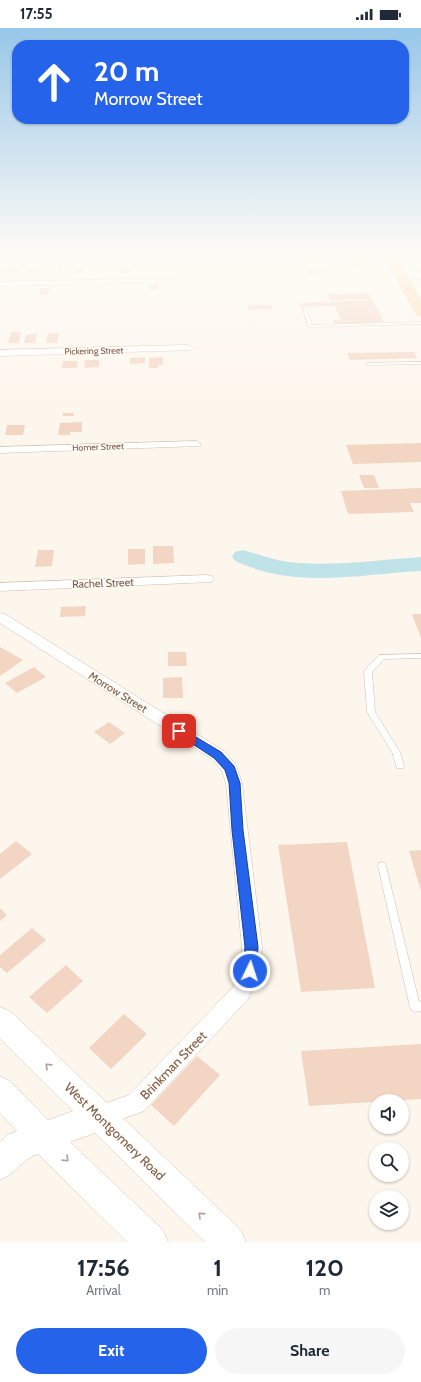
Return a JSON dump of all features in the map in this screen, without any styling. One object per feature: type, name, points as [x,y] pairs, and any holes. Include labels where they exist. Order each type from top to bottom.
[{"type":"main road","name":"West Montgomery Road","points":[[0,1020],[229,1242]]},
{"type":"main road","points":[[0,1091],[43,1137],[151,1242]]},
{"type":"main road","name":"Brinkman Street","points":[[0,1164],[18,1146],[100,1116]]},
{"type":"street","name":"Pickering Street","points":[[0,353],[188,348]]},
{"type":"street","name":"Homer Street","points":[[0,450],[196,444]]},
{"type":"street","name":"Rachel Street","points":[[0,587],[207,579]]},
{"type":"street","name":"Morrow Street","points":[[0,617],[218,755],[230,769],[234,783],[248,914]]},
{"type":"street","name":"Brinkman Street","points":[[100,1116],[136,1103],[241,993],[250,971],[252,947],[248,914]]},
{"type":"lane","points":[[305,311],[310,326],[421,323]]},
{"type":"lane","points":[[367,364],[421,363]]},
{"type":"lane","points":[[400,766],[396,752],[371,712],[368,671],[382,657],[421,656]]},
{"type":"lane","points":[[382,866],[416,1007],[421,1006]]},
{"type":"building","points":[[337,311],[378,311],[384,322],[334,324],[333,320],[341,320]]},
{"type":"building","points":[[11,332],[21,332],[19,343],[8,343]]},
{"type":"building","points":[[59,333],[57,343],[46,343],[48,334]]},
{"type":"building","points":[[37,334],[35,343],[24,343],[26,335]]},
{"type":"building","points":[[414,352],[417,358],[350,360],[347,353]]},
{"type":"building","points":[[145,357],[145,363],[130,364],[130,358]]},
{"type":"building","points":[[163,357],[163,365],[158,365],[158,368],[149,368],[149,358]]},
{"type":"building","points":[[85,360],[99,360],[99,367],[84,368]]},
{"type":"building","points":[[63,361],[78,361],[77,368],[62,368]]},
{"type":"building","points":[[63,413],[74,413],[73,416],[63,416]]},
{"type":"building","points":[[82,422],[82,432],[70,432],[70,435],[58,435],[60,423]]},
{"type":"building","points":[[7,425],[25,425],[23,435],[5,435]]},
{"type":"building","points":[[421,443],[421,462],[353,464],[346,445]]},
{"type":"building","points":[[359,475],[374,475],[379,488],[364,488]]},
{"type":"building","points":[[421,488],[421,503],[410,503],[414,512],[348,514],[341,491]]},
{"type":"building","points":[[153,546],[173,546],[174,563],[153,564]]},
{"type":"building","points":[[128,549],[145,549],[145,564],[128,565]]},
{"type":"building","points":[[38,550],[54,550],[52,566],[35,567]]},
{"type":"building","points":[[86,606],[85,616],[60,617],[61,607]]},
{"type":"building","points":[[412,614],[421,614],[421,638]]},
{"type":"building","points":[[0,647],[23,660],[0,676]]},
{"type":"building","points":[[168,652],[186,652],[187,666],[168,666]]},
{"type":"building","points":[[34,667],[46,677],[17,693],[5,683]]},
{"type":"building","points":[[182,677],[183,698],[163,698],[163,678]]},
{"type":"building","points":[[109,722],[125,733],[110,744],[94,732]]},
{"type":"building","points":[[16,841],[32,854],[0,879],[0,854]]},
{"type":"building","points":[[347,842],[375,988],[301,992],[278,845]]},
{"type":"building","points":[[421,850],[421,891],[409,851]]},
{"type":"building","points":[[0,908],[7,915],[0,921]]},
{"type":"building","points":[[32,928],[46,940],[7,973],[0,967],[0,955]]},
{"type":"building","points":[[66,965],[83,981],[47,1013],[29,997]]},
{"type":"building","points":[[124,1014],[147,1034],[111,1069],[89,1048]]},
{"type":"building","points":[[421,1044],[421,1099],[409,1100],[409,1094],[369,1094],[369,1102],[309,1106],[301,1051]]},
{"type":"building","points":[[197,1056],[220,1075],[174,1126],[151,1105]]},
{"type":"waterway","points":[[243,557],[265,565],[309,571],[331,571],[421,564]]},
{"type":"route","points":[[179,731],[218,755],[230,769],[234,783],[252,947],[250,971]]}]
